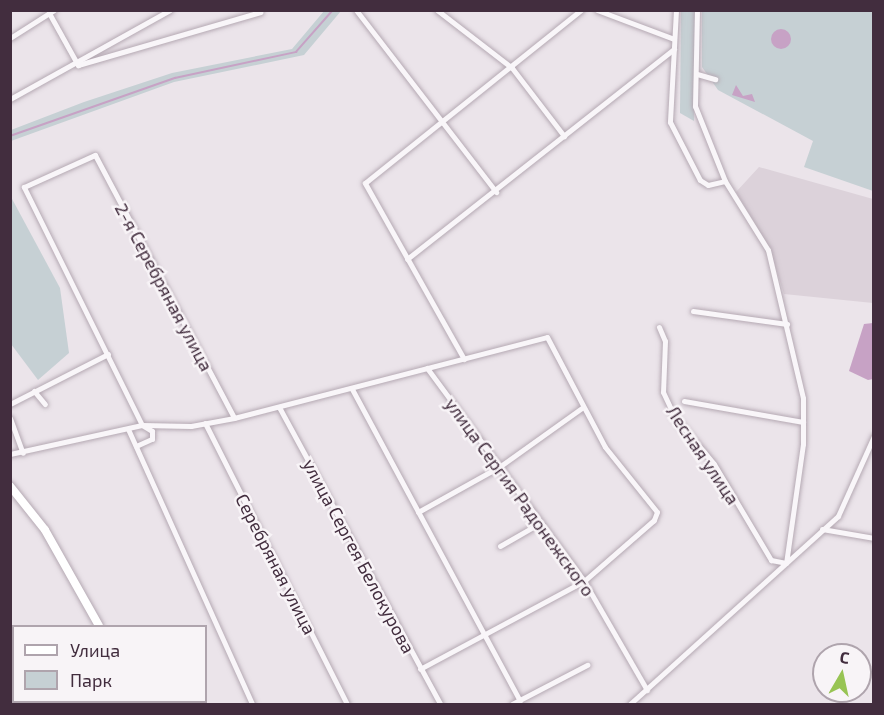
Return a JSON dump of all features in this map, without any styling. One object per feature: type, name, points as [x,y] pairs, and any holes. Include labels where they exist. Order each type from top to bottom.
[{"type":"street","points":[[10,99],[78,66],[170,10]]},
{"type":"street","points":[[356,10],[496,192]]},
{"type":"street","points":[[437,10],[512,68],[564,136]]},
{"type":"street","points":[[464,359],[365,183],[512,68],[581,10]]},
{"type":"street","points":[[597,10],[674,39]]},
{"type":"street","points":[[676,10],[669,122],[700,180],[725,181]]},
{"type":"street","points":[[697,10],[695,106],[725,181],[768,250],[803,398],[803,422],[786,563]]},
{"type":"street","points":[[78,66],[261,11]]},
{"type":"street","points":[[10,38],[51,12],[78,66]]},
{"type":"street","points":[[407,259],[496,192],[674,49]]},
{"type":"street","points":[[697,74],[715,79]]},
{"type":"street","name":"2-я Серебряная улица","points":[[108,354],[24,187],[94,155],[234,418]]},
{"type":"street","points":[[693,311],[787,324]]},
{"type":"street","name":"Лесная улица","points":[[659,327],[664,341],[663,392],[674,416],[714,464],[771,560],[786,563]]},
{"type":"street","points":[[10,454],[23,453],[142,425],[205,423],[234,418],[547,337],[605,447],[657,512],[584,581],[420,669]]},
{"type":"street","points":[[10,404],[108,354],[142,425],[153,436],[136,446]]},
{"type":"street","name":"улица Сергия Радонежского","points":[[427,369],[584,581],[647,690]]},
{"type":"street","points":[[352,389],[520,700]]},
{"type":"street","points":[[34,391],[45,404]]},
{"type":"street","points":[[684,401],[803,422]]},
{"type":"street","name":"улица Сергея Белокурова","points":[[279,407],[440,705]]},
{"type":"street","points":[[418,512],[499,468],[583,407]]},
{"type":"street","points":[[10,418],[23,453]]},
{"type":"street","name":"Серебряная улица","points":[[205,423],[347,705]]},
{"type":"street","points":[[128,429],[252,705]]},
{"type":"street","points":[[630,705],[838,516],[873,436]]},
{"type":"street","points":[[10,486],[45,530],[98,625]]},
{"type":"street","points":[[500,546],[540,523]]},
{"type":"street","points":[[822,530],[873,538]]},
{"type":"street","points":[[513,705],[587,665]]},
{"type":"shaded area","points":[[781,29],[788,32],[791,39],[788,46],[781,49],[774,46],[771,39],[774,32]]},
{"type":"shaded area","points":[[736,85],[743,96],[752,94],[755,102],[732,95]]},
{"type":"shaded area","points":[[759,167],[873,199],[873,303],[784,294],[769,247],[736,192]]},
{"type":"shaded area","points":[[873,323],[873,379],[868,380],[849,371],[864,324]]},
{"type":"green space","points":[[324,11],[341,11],[304,55],[174,82],[11,141],[11,130],[84,102],[172,73],[292,49]]},
{"type":"green space","points":[[681,11],[695,11],[694,121],[680,113]]},
{"type":"green space","points":[[702,11],[873,11],[873,191],[804,167],[813,141],[718,90],[702,67]]},
{"type":"green space","points":[[11,197],[60,288],[69,353],[38,380],[11,344]]},
{"type":"waterway","points":[[10,136],[175,78],[296,52],[333,10]]}]
